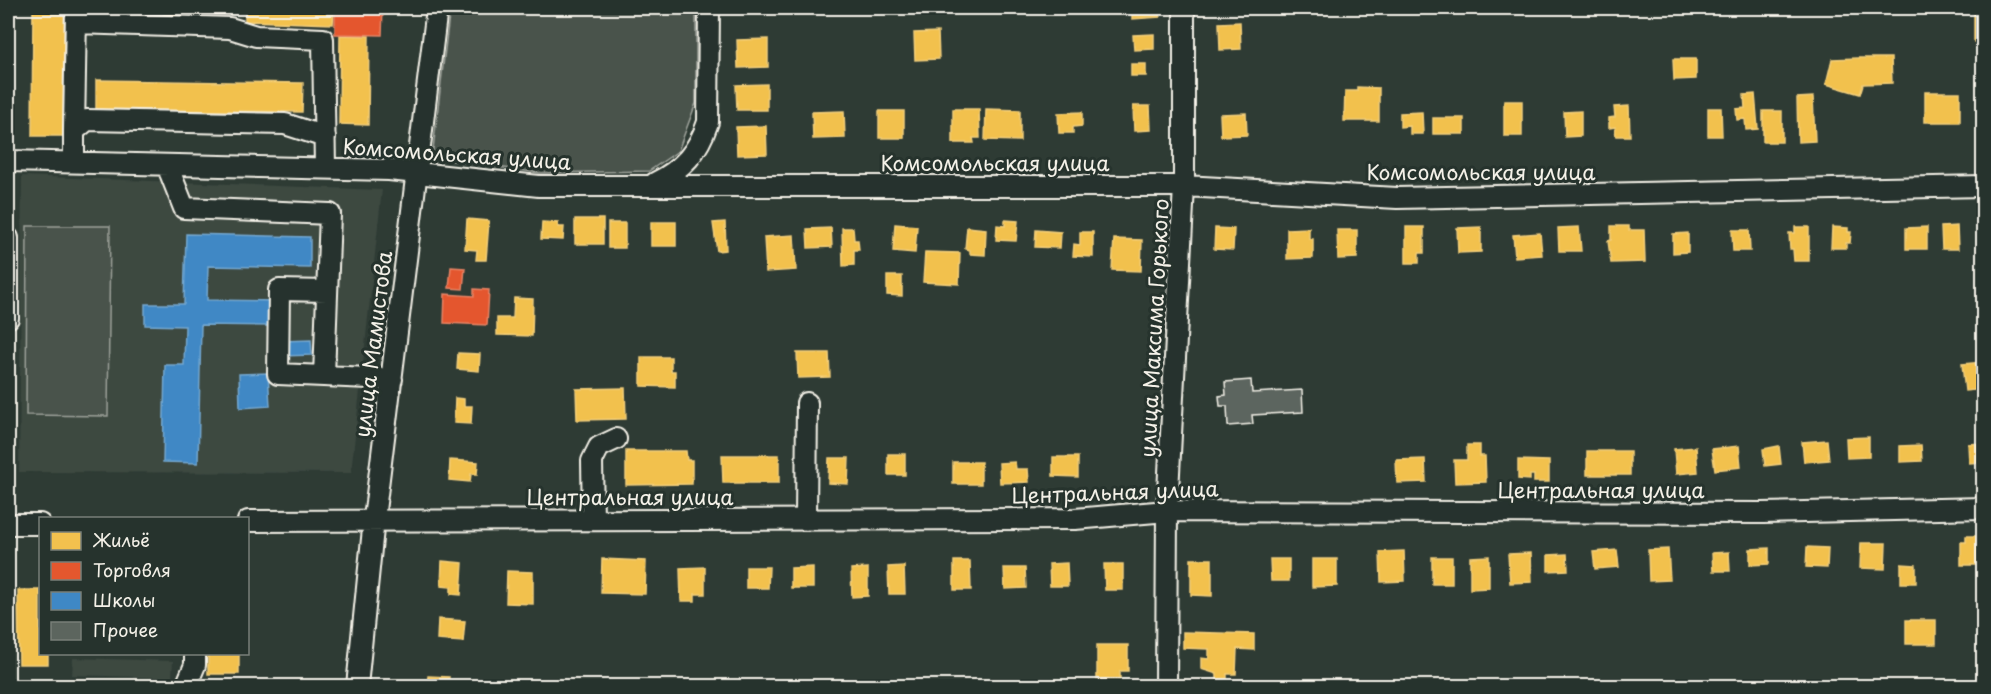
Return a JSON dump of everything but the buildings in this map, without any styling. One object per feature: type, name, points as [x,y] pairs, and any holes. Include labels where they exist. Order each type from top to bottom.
[{"type":"street","name":"улица Мамистова","points":[[357,687],[374,519],[437,8]]},
{"type":"street","points":[[653,184],[674,174],[689,159],[703,137],[708,122],[709,8]]},
{"type":"street","name":"улица Максима Горького","points":[[1166,687],[1167,511],[1184,186],[1184,8]]},
{"type":"street","points":[[74,162],[76,18],[230,28],[256,36],[323,39],[325,168]]},
{"type":"street","points":[[74,130],[87,120],[285,124],[325,137]]},
{"type":"street","name":"Комсомольская улица","points":[[8,161],[418,171],[458,179],[539,186],[653,184],[1184,186],[1397,198],[1983,186]]},
{"type":"street","points":[[167,165],[184,208],[330,214],[324,376]]},
{"type":"street","points":[[8,238],[8,318]]},
{"type":"street","points":[[327,291],[279,290],[278,374],[392,379]]},
{"type":"street","points":[[806,520],[807,403]]},
{"type":"street","points":[[593,520],[592,461],[599,447],[616,439]]},
{"type":"street","name":"Центральная улица","points":[[249,521],[1075,519],[1167,511],[1763,513],[1983,508]]},
{"type":"street","points":[[8,524],[39,524]]},
{"type":"street","points":[[186,687],[195,665],[195,655]]},
{"type":"shaded area","points":[[450,8],[696,8],[696,103],[678,151],[649,171],[540,173],[432,158]]},
{"type":"shaded area","points":[[22,176],[382,190],[351,473],[19,472]]},
{"type":"shaded area","points":[[27,226],[110,226],[108,416],[26,415]]},
{"type":"shaded area","points":[[73,658],[173,661],[172,678],[72,675]]}]
